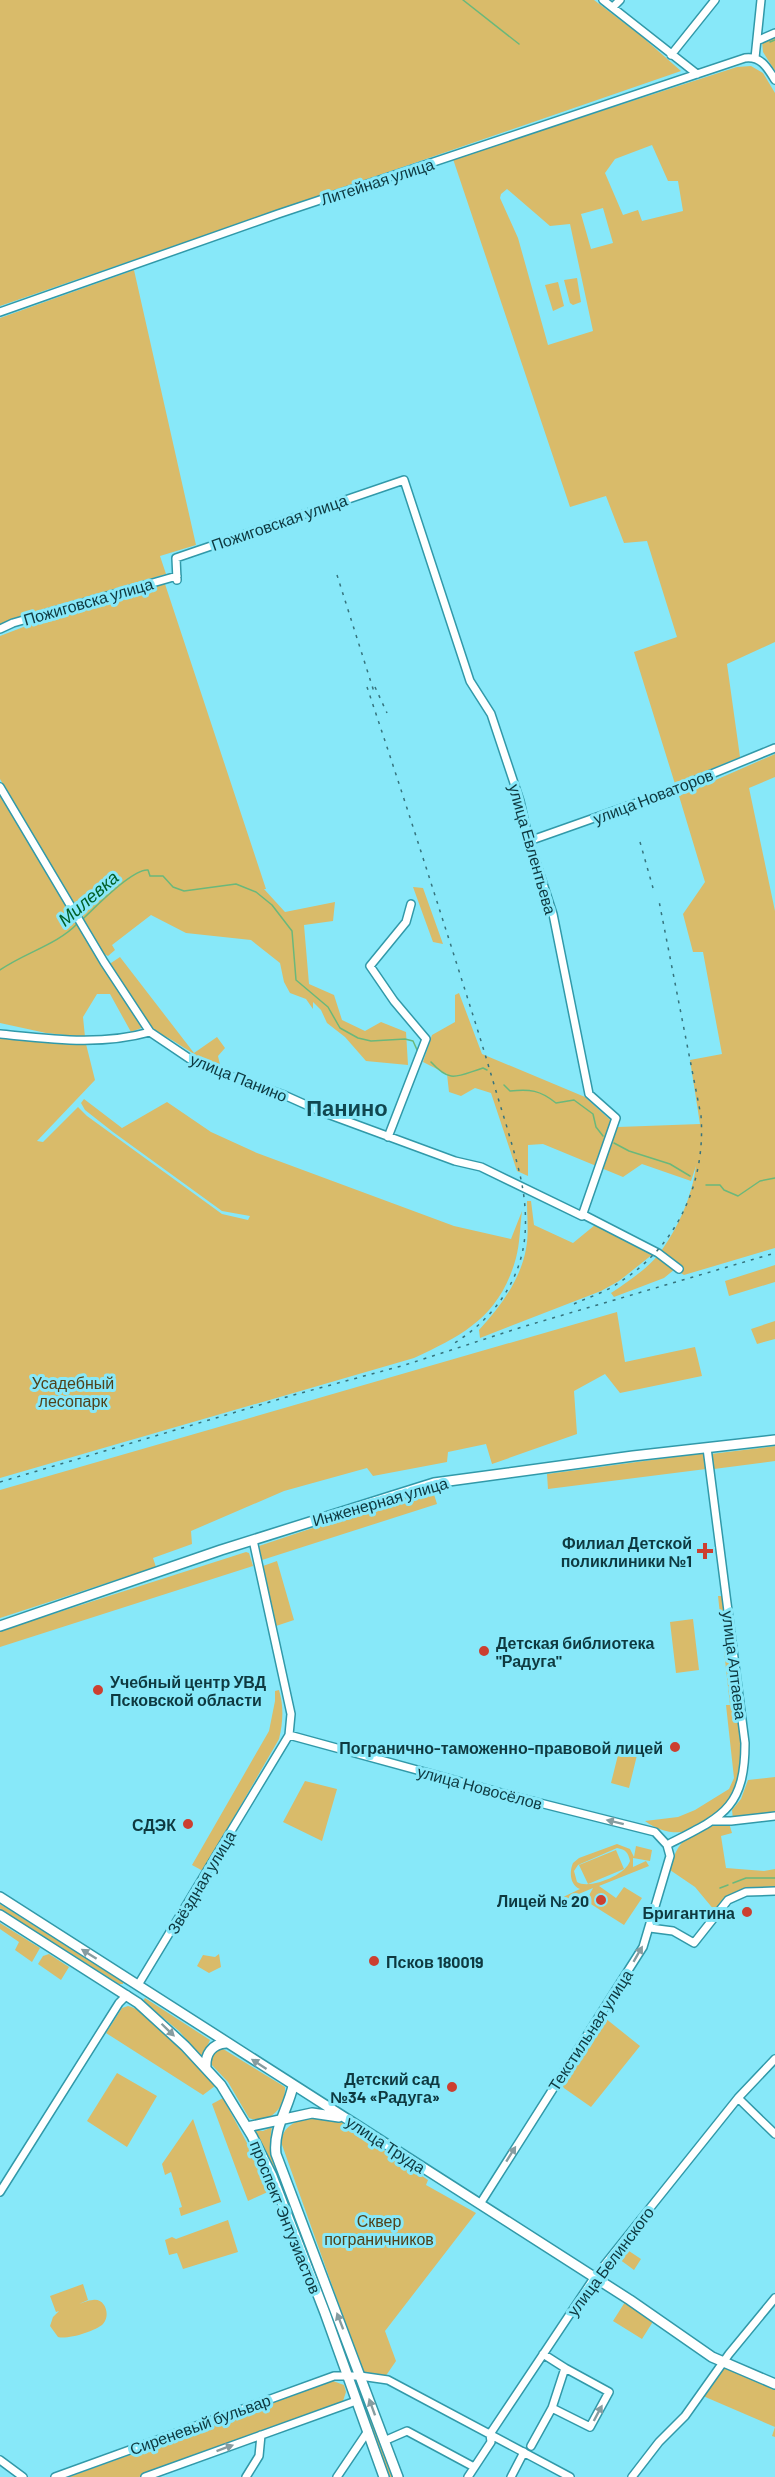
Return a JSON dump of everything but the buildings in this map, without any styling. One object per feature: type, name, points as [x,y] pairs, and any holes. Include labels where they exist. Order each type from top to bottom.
[{"type":"main road","name":"Инженерная улица","points":[[0,1626],[253,1540],[434,1484],[775,1440]]},
{"type":"main road","name":"улица Труда","points":[[0,1897],[723,2362],[775,2385]]},
{"type":"main road","points":[[0,1915],[127,1995]]},
{"type":"main road","name":"Звёздная улица","points":[[127,1995],[138,1985]]},
{"type":"main road","name":"проспект Энтузиастов","points":[[127,1995],[160,2022],[206,2068],[221,2085],[247,2127],[275,2183],[384,2477]]},
{"type":"main road","points":[[206,2068],[209,2051],[218,2044],[226,2043]]},
{"type":"main road","name":"проспект Энтузиастов","points":[[293,2086],[276,2139],[276,2154],[398,2477]]},
{"type":"main road","points":[[247,2127],[322,2113],[348,2119]]},
{"type":"street","points":[[603,0],[697,74]]},
{"type":"street","points":[[613,7],[620,0]]},
{"type":"street","points":[[671,55],[715,0]]},
{"type":"street","points":[[761,0],[759,40],[755,58],[766,65],[775,80]]},
{"type":"street","points":[[759,40],[775,33]]},
{"type":"street","name":"Литейная улица","points":[[0,312],[278,214],[745,58],[755,58]]},
{"type":"street","name":"Пожиговская улица","points":[[177,578],[176,558],[404,480]]},
{"type":"street","name":"улица Евлентьева","points":[[404,480],[470,681],[491,714],[520,801],[529,841],[553,914],[589,1095],[616,1118],[582,1216]]},
{"type":"street","name":"Пожиговска улица","points":[[0,629],[13,623],[177,578]]},
{"type":"street","name":"улица Новаторов","points":[[529,841],[665,793],[775,748]]},
{"type":"street","name":"улица Панино","points":[[0,787],[82,926],[150,1032],[200,1064],[388,1137],[454,1161],[481,1167],[584,1215],[658,1253],[679,1269]]},
{"type":"street","points":[[388,1137],[426,1039],[394,1001],[370,966],[405,922],[411,904]]},
{"type":"street","points":[[0,1034],[68,1041],[102,1041],[150,1032]]},
{"type":"street","name":"улица Алтаева","points":[[667,1845],[713,1821],[726,1810],[739,1791],[745,1766],[745,1743],[707,1448]]},
{"type":"street","points":[[253,1540],[291,1714],[289,1735]]},
{"type":"street","name":"улица Новосёлов","points":[[289,1735],[655,1832],[667,1845]]},
{"type":"street","name":"Звёздная улица","points":[[138,1985],[289,1735]]},
{"type":"street","points":[[713,1821],[775,1816]]},
{"type":"street","name":"Текстильная улица","points":[[480,2204],[643,1947],[668,1866],[670,1856],[667,1845]]},
{"type":"street","points":[[650,1928],[673,1931],[694,1943],[728,1900],[746,1892],[775,1891]]},
{"type":"street","name":"Звёздная улица","points":[[0,2192],[119,2003],[127,1995]]},
{"type":"street","name":"улица Белинского","points":[[468,2477],[490,2442],[490,2434],[594,2278],[738,2098],[775,2059]]},
{"type":"street","points":[[738,2098],[775,2134]]},
{"type":"street","points":[[632,2477],[659,2442],[685,2416],[723,2362],[775,2298]]},
{"type":"street","points":[[543,2354],[609,2392],[590,2427],[552,2408]]},
{"type":"street","points":[[531,2446],[552,2408],[565,2368]]},
{"type":"street","name":"Сиреневый бульвар","points":[[55,2477],[334,2376],[347,2375],[388,2380],[570,2477]]},
{"type":"street","name":"Сиреневый бульвар","points":[[146,2477],[356,2401]]},
{"type":"street","points":[[337,2477],[368,2431]]},
{"type":"street","points":[[384,2440],[406,2431],[474,2467]]},
{"type":"street","points":[[246,2477],[260,2456],[261,2435]]},
{"type":"street","points":[[511,2477],[524,2452]]},
{"type":"street","points":[[0,2460],[23,2477]]},
{"type":"green space","points":[[0,0],[594,0],[640,35],[681,71],[0,306]]},
{"type":"green space","points":[[775,35],[775,71],[763,52],[762,41]]},
{"type":"green space","points":[[751,66],[763,73],[775,93],[775,642],[727,664],[740,757],[675,784],[634,652],[677,637],[647,541],[624,543],[606,496],[570,507],[453,159],[737,67]],"holes":[[[652,145],[668,181],[678,181],[683,211],[642,221],[638,210],[623,215],[605,173],[615,159]],[[507,189],[550,226],[570,224],[593,331],[548,345],[518,238],[500,198]],[[603,208],[613,243],[591,249],[581,214]]]},
{"type":"green space","points":[[134,270],[196,545],[160,556],[166,574],[19,618],[0,626],[0,318]]},
{"type":"green space","points":[[577,278],[581,302],[573,305],[570,303],[564,280]]},
{"type":"green space","points":[[558,282],[564,306],[553,311],[545,285]]},
{"type":"green space","points":[[164,581],[266,889],[264,889],[285,912],[335,902],[333,921],[304,925],[309,984],[334,995],[342,1020],[365,1031],[381,1022],[406,1032],[408,1065],[366,1061],[345,1037],[327,1023],[321,1010],[313,1002],[313,1009],[306,999],[290,993],[284,982],[280,963],[251,940],[186,933],[151,915],[112,945],[115,950],[108,956],[104,954],[0,779],[0,636],[39,621],[58,619],[81,606]]},
{"type":"green space","points":[[775,754],[775,777],[749,788],[775,911],[775,1248],[684,1275],[675,1269],[664,1278],[614,1297],[611,1293],[648,1266],[671,1235],[683,1213],[696,1166],[691,1181],[642,1164],[623,1177],[543,1144],[528,1145],[528,1176],[517,1171],[491,1093],[475,1088],[461,1096],[449,1092],[447,1074],[423,1062],[432,1035],[455,1022],[455,995],[459,993],[482,1054],[585,1097],[618,1127],[700,1124],[690,1060],[722,1054],[703,952],[693,952],[683,914],[705,882],[679,796]]},
{"type":"green space","points":[[0,794],[104,963],[111,963],[120,957],[194,1053],[217,1037],[225,1048],[218,1056],[221,1069],[154,1031],[144,1027],[131,1032],[110,994],[97,994],[83,1017],[85,1037],[46,1033],[0,1023]]},
{"type":"green space","points":[[413,887],[423,888],[443,944],[433,942]]},
{"type":"green space","name":"Усадебный лесопарк","points":[[0,1036],[86,1044],[95,1080],[37,1141],[43,1142],[78,1107],[87,1116],[222,1214],[248,1220],[250,1216],[222,1211],[113,1132],[85,1110],[81,1103],[84,1099],[122,1128],[167,1102],[211,1132],[257,1153],[454,1226],[511,1239],[522,1211],[516,1258],[509,1278],[490,1309],[478,1321],[449,1341],[414,1358],[0,1478]]},
{"type":"green space","points":[[527,1201],[531,1201],[534,1225],[573,1243],[595,1225],[653,1254],[619,1281],[601,1291],[480,1338],[479,1330],[508,1293],[523,1261],[527,1237]]},
{"type":"green space","points":[[775,1265],[775,1282],[729,1296],[725,1281]]},
{"type":"green space","points":[[617,1312],[625,1362],[695,1347],[702,1376],[620,1393],[605,1374],[574,1391],[577,1434],[492,1464],[486,1444],[448,1452],[447,1462],[373,1476],[367,1468],[284,1491],[191,1531],[192,1544],[153,1558],[156,1567],[0,1618],[0,1490]]},
{"type":"green space","points":[[775,1321],[775,1339],[757,1344],[751,1329]]},
{"type":"green space","points":[[775,1446],[775,1461],[714,1469],[709,1466],[711,1454]]},
{"type":"green space","points":[[704,1453],[706,1469],[548,1489],[547,1474]]},
{"type":"green space","points":[[432,1488],[437,1504],[262,1560],[259,1546]]},
{"type":"green space","points":[[246,1552],[249,1553],[253,1566],[0,1647],[0,1631]]},
{"type":"green space","points":[[277,1561],[294,1620],[276,1626],[263,1566]]},
{"type":"green space","points":[[718,1596],[722,1596],[742,1748],[739,1784],[733,1799],[706,1824],[686,1832],[666,1831],[645,1821],[678,1817],[695,1810],[729,1789],[734,1778],[726,1705],[730,1705]]},
{"type":"green space","points":[[693,1619],[699,1670],[676,1673],[670,1622]]},
{"type":"green space","points":[[279,1690],[282,1714],[279,1739],[203,1871],[192,1865],[269,1731],[275,1691]]},
{"type":"green space","points":[[620,1747],[638,1751],[629,1788],[611,1783]]},
{"type":"green space","points":[[775,1777],[775,1813],[733,1819],[732,1810],[741,1799],[748,1780]]},
{"type":"green space","points":[[305,1781],[337,1789],[322,1841],[283,1822]]},
{"type":"green space","points":[[717,1822],[729,1823],[732,1833],[721,1836],[726,1868],[764,1871],[775,1869],[775,1888],[756,1888],[736,1893],[715,1911],[695,1887],[670,1870],[681,1844]]},
{"type":"green space","points":[[617,1844],[630,1849],[634,1857],[636,1846],[652,1850],[650,1861],[633,1858],[633,1867],[646,1861],[649,1866],[599,1886],[616,1898],[624,1887],[642,1898],[624,1925],[586,1901],[593,1888],[562,1901],[561,1898],[580,1889],[574,1885],[571,1874],[573,1863],[579,1858]],"holes":[[[617,1848],[626,1852],[630,1861],[622,1871],[598,1883],[577,1882],[574,1871],[578,1865]]]},
{"type":"green space","points":[[616,1850],[624,1869],[588,1884],[579,1865]]},
{"type":"green space","points":[[0,1904],[123,1984],[119,1984],[0,1909]]},
{"type":"green space","points":[[0,1923],[40,1948],[32,1962],[15,1950],[19,1942],[0,1929]]},
{"type":"green space","points":[[49,1954],[69,1967],[61,1980],[38,1964],[43,1956]]},
{"type":"green space","points":[[219,1954],[221,1967],[209,1973],[197,1966],[203,1955],[215,1957]]},
{"type":"green space","points":[[145,1998],[210,2040],[202,2057],[179,2031],[143,2001]]},
{"type":"green space","points":[[128,2006],[138,2010],[161,2028],[215,2086],[203,2095],[106,2033],[122,2008]]},
{"type":"green space","points":[[605,2018],[640,2046],[591,2107],[561,2086]]},
{"type":"green space","points":[[220,2047],[285,2087],[283,2101],[275,2113],[263,2119],[249,2118],[228,2082],[210,2063],[212,2052]]},
{"type":"green space","points":[[117,2073],[157,2096],[127,2147],[87,2121]]},
{"type":"green space","points":[[223,2098],[272,2190],[248,2201],[212,2104]]},
{"type":"green space","name":"Сквер пограничников","points":[[307,2117],[338,2119],[428,2180],[426,2185],[476,2213],[385,2331],[396,2361],[385,2377],[363,2372],[281,2142],[287,2129]]},
{"type":"green space","points":[[193,2119],[221,2202],[181,2216],[179,2208],[182,2207],[171,2172],[165,2175],[162,2164]]},
{"type":"green space","points":[[272,2127],[273,2158],[291,2208],[255,2130],[263,2131]]},
{"type":"green space","points":[[228,2220],[238,2252],[183,2269],[177,2253],[169,2255],[165,2240],[172,2237],[176,2239]]},
{"type":"green space","points":[[626,2249],[641,2259],[634,2270],[619,2259]]},
{"type":"green space","points":[[83,2284],[88,2300],[79,2304],[91,2300],[101,2302],[107,2312],[105,2320],[99,2327],[88,2332],[58,2337],[50,2326],[53,2317],[59,2311],[56,2312],[50,2296]]},
{"type":"green space","points":[[625,2302],[654,2320],[642,2339],[613,2321]]},
{"type":"green space","points":[[723,2367],[775,2390],[775,2427],[703,2396]]},
{"type":"green space","points":[[333,2381],[344,2385],[346,2392],[342,2404],[139,2477],[69,2477]]},
{"type":"green space","points":[[354,2381],[358,2381],[392,2477],[388,2477]]},
{"type":"waterway","points":[[463,0],[519,44]]},
{"type":"waterway","points":[[770,42],[775,40]]},
{"type":"waterway","name":"Милевка","points":[[82,920],[114,890],[141,871],[148,870],[150,876],[163,876],[173,887],[184,891],[236,884],[256,892],[272,905],[292,931],[296,980],[328,1007],[340,1028],[358,1038],[371,1041],[405,1039],[413,1041],[418,1052]]},
{"type":"waterway","name":"Милевка","points":[[0,970],[61,937],[78,923]]},
{"type":"waterway","name":"Милевка","points":[[431,1062],[449,1076],[483,1068],[487,1070]]},
{"type":"waterway","name":"Милевка","points":[[504,1085],[510,1091],[529,1090],[540,1093],[556,1103],[574,1100],[593,1114],[596,1127],[603,1136]]},
{"type":"waterway","name":"Милевка","points":[[614,1143],[629,1151],[670,1164],[690,1176]]},
{"type":"waterway","name":"Милевка","points":[[706,1185],[720,1185],[724,1190],[738,1196],[760,1181],[775,1178]]},
{"type":"waterway","points":[[733,1883],[746,1878],[775,1878]]},
{"type":"waterway","points":[[720,1888],[728,1885]]},
{"type":"railway","points":[[337,575],[375,695]]},
{"type":"railway","points":[[367,687],[477,1028],[514,1152],[525,1205],[525,1235],[522,1252],[511,1284],[492,1311],[453,1344]]},
{"type":"railway","points":[[375,687],[387,713]]},
{"type":"railway","points":[[640,842],[653,888]]},
{"type":"railway","points":[[574,1304],[615,1286],[640,1267],[657,1250],[684,1211],[693,1188],[698,1165],[701,1116],[659,901]]},
{"type":"railway","points":[[0,1482],[290,1396],[405,1365],[522,1327],[775,1253]]},
{"type":"place","name":"Филиал Детской поликлиники №1","points":[[705,1551]]},
{"type":"place","name":"Детская библиотека \"Радуга\"","points":[[484,1651]]},
{"type":"place","name":"Учебный центр УВД Псковской области","points":[[98,1690]]},
{"type":"place","name":"Погранично-таможенно-правовой лицей","points":[[675,1747]]},
{"type":"place","name":"СДЭК","points":[[188,1824]]},
{"type":"place","name":"Лицей № 20","points":[[601,1900]]},
{"type":"place","name":"Бригантина","points":[[747,1912]]},
{"type":"place","name":"Псков 180019","points":[[374,1961]]},
{"type":"place","name":"Детский сад №34 «Радуга»","points":[[452,2087]]},
{"type":"district","name":"Панино","points":[[347,1107]]}]
